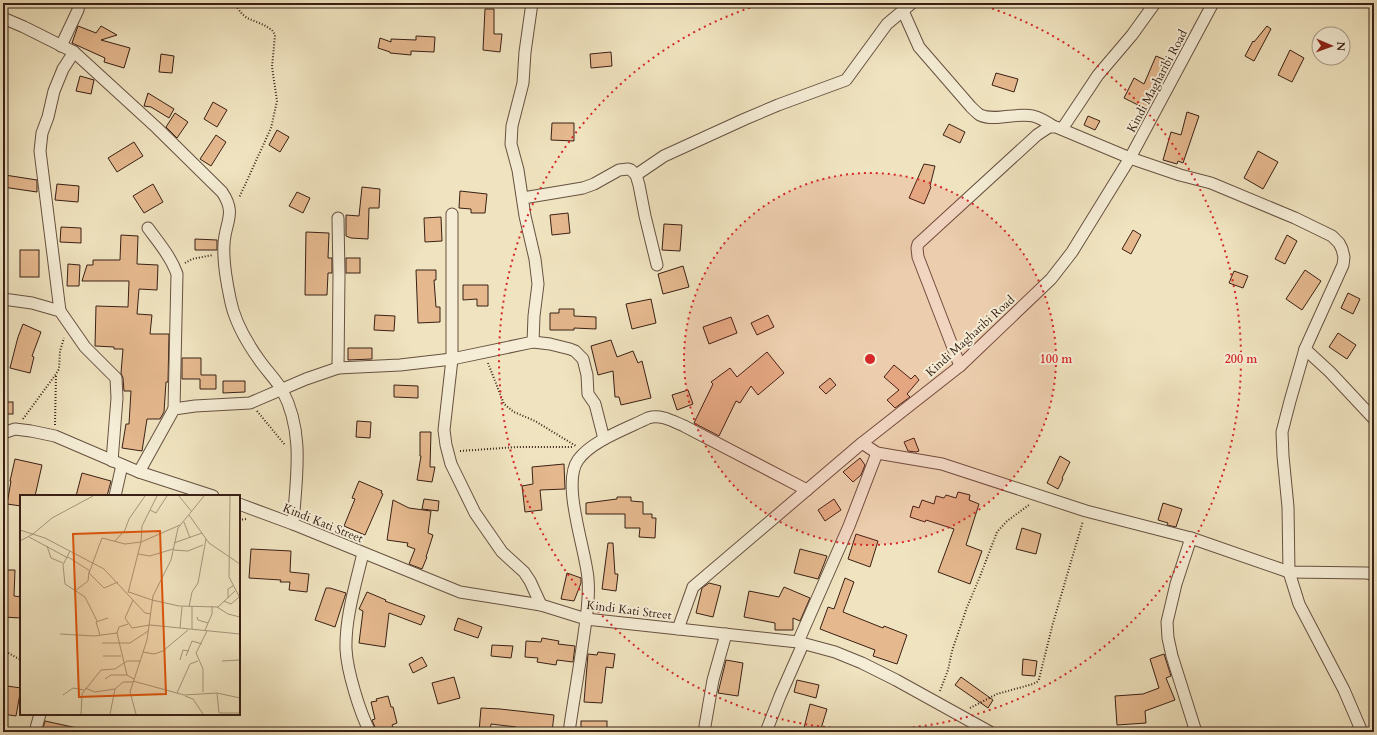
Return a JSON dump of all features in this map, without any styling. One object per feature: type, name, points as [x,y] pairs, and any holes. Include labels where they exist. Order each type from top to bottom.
[{"type":"street","points":[[61,46],[78,10],[79,3]]},
{"type":"street","points":[[532,3],[525,52],[523,83],[512,126],[511,144],[518,170],[525,216],[535,259],[538,284],[534,316],[533,342]]},
{"type":"street","points":[[636,175],[664,156],[745,119],[846,80],[887,24],[912,3]]},
{"type":"street","points":[[1057,128],[1098,75],[1132,35],[1155,3]]},
{"type":"street","name":"Kindi Magharibi Road","points":[[678,629],[693,587],[862,443],[960,366],[1051,279],[1072,252],[1130,158],[1213,3]]},
{"type":"street","points":[[903,11],[919,47],[970,107],[980,115],[987,117],[1021,115],[1033,116],[1057,128],[1130,158],[1180,175],[1211,183],[1295,218],[1332,236],[1339,243],[1344,258],[1343,265],[1305,348],[1282,432],[1283,456],[1288,507],[1289,572],[1299,604],[1344,690],[1362,732]]},
{"type":"street","points":[[3,18],[74,52],[156,128],[222,192],[227,199],[230,209],[230,219],[224,244],[224,253],[233,311],[239,325],[260,361],[281,389],[294,419],[297,439],[297,461],[293,524]]},
{"type":"street","points":[[74,52],[63,69],[54,91],[48,117],[40,141],[40,151],[60,311],[85,347],[116,378],[117,463],[115,495]]},
{"type":"street","points":[[960,366],[918,257],[918,244],[1037,135],[1046,128],[1057,128]]},
{"type":"street","points":[[522,198],[583,188],[594,184],[619,170],[628,168],[636,175],[639,185],[657,265]]},
{"type":"street","points":[[452,214],[452,359],[444,430],[448,452],[451,464],[475,513],[502,552],[524,572],[530,580],[541,605]]},
{"type":"street","points":[[338,218],[338,368]]},
{"type":"street","points":[[138,472],[174,410],[177,274],[170,258],[148,228]]},
{"type":"street","points":[[3,299],[32,303],[60,311]]},
{"type":"street","points":[[174,410],[195,406],[250,403],[281,389],[338,368],[400,365],[452,359],[533,342],[570,349],[575,351],[583,359],[587,375],[588,394],[595,404],[604,439]]},
{"type":"street","points":[[1305,348],[1330,372],[1374,419]]},
{"type":"street","points":[[569,732],[586,619],[588,578],[575,513],[573,485],[573,472],[581,449],[648,418],[654,416],[664,417],[807,490]]},
{"type":"street","points":[[3,433],[15,430],[31,431],[55,436],[138,472],[210,495]]},
{"type":"street","points":[[862,443],[877,453],[942,464],[1086,511],[1191,538],[1289,572],[1374,575]]},
{"type":"street","points":[[766,732],[877,453]]},
{"type":"street","name":"Kindi Kati Street","points":[[240,504],[293,524],[460,592],[541,605],[586,619],[801,643],[835,652],[862,663],[990,732]]},
{"type":"street","points":[[1191,538],[1176,584],[1167,622],[1168,638],[1172,656],[1196,732]]},
{"type":"street","points":[[363,553],[353,597],[346,650],[349,670],[365,723],[370,732]]},
{"type":"street","points":[[705,726],[713,680],[726,634]]},
{"type":"street","points":[[35,732],[40,715]]},
{"type":"path","points":[[234,3],[247,18],[264,25],[272,30],[275,35],[272,67],[277,101],[271,128],[239,199]]},
{"type":"path","points":[[176,270],[192,259],[224,253]]},
{"type":"path","points":[[15,430],[59,369],[60,351],[68,322]]},
{"type":"path","points":[[484,352],[504,404],[514,412],[535,421],[581,449]]},
{"type":"path","points":[[55,436],[56,374]]},
{"type":"path","points":[[250,403],[297,461]]},
{"type":"path","points":[[448,452],[517,447],[581,449]]},
{"type":"path","points":[[936,702],[948,670],[954,644],[967,606],[997,532],[1022,509],[1045,497]]},
{"type":"path","points":[[959,714],[997,694],[1033,684],[1039,679],[1053,623],[1086,511]]},
{"type":"path","points":[[3,650],[20,659]]},
{"type":"building","points":[[485,9],[494,9],[494,34],[502,34],[500,52],[483,50]]},
{"type":"building","points":[[78,26],[96,33],[101,26],[117,35],[101,40],[130,48],[124,68],[104,62],[105,58],[72,43]]},
{"type":"building","points":[[1267,26],[1271,29],[1254,61],[1245,56],[1253,41],[1254,42]]},
{"type":"building","points":[[416,36],[435,37],[434,52],[411,51],[411,55],[390,53],[378,48],[380,38],[391,42],[391,39],[416,40]]},
{"type":"building","points":[[1290,50],[1304,58],[1292,82],[1278,75]]},
{"type":"building","points":[[611,52],[612,66],[591,68],[590,54]]},
{"type":"building","points":[[161,54],[174,56],[172,73],[159,72]]},
{"type":"building","points":[[1156,56],[1168,61],[1157,88],[1146,109],[1124,98],[1134,78],[1144,84]]},
{"type":"building","points":[[996,73],[1018,79],[1014,92],[992,85]]},
{"type":"building","points":[[80,76],[94,80],[91,94],[76,91]]},
{"type":"building","points":[[148,93],[174,109],[169,118],[151,107],[144,106]]},
{"type":"building","points":[[213,102],[227,110],[217,127],[204,119]]},
{"type":"building","points":[[1187,112],[1199,116],[1183,163],[1178,161],[1177,164],[1163,160],[1171,132],[1181,135]]},
{"type":"building","points":[[175,113],[188,122],[177,138],[166,127]]},
{"type":"building","points":[[1088,116],[1100,121],[1095,130],[1084,125]]},
{"type":"building","points":[[552,123],[574,123],[574,141],[551,140]]},
{"type":"building","points":[[949,124],[965,132],[960,143],[943,135]]},
{"type":"building","points":[[277,130],[289,137],[280,152],[269,145]]},
{"type":"building","points":[[216,135],[226,142],[211,166],[200,159]]},
{"type":"building","points":[[134,142],[143,156],[117,172],[108,158]]},
{"type":"building","points":[[1258,151],[1278,162],[1263,189],[1244,178]]},
{"type":"building","points":[[924,164],[935,166],[931,187],[924,204],[909,198]]},
{"type":"building","points":[[5,175],[37,180],[37,192],[3,187]]},
{"type":"building","points":[[57,184],[79,186],[78,202],[55,200]]},
{"type":"building","points":[[153,184],[163,202],[144,213],[133,196]]},
{"type":"building","points":[[362,187],[380,189],[379,208],[369,208],[368,239],[351,238],[346,236],[346,215],[359,216]]},
{"type":"building","points":[[460,191],[487,194],[485,213],[471,213],[471,209],[459,208]]},
{"type":"building","points":[[297,192],[310,198],[303,213],[289,206]]},
{"type":"building","points":[[568,213],[570,233],[552,235],[550,215]]},
{"type":"building","points":[[441,217],[442,241],[425,242],[424,218]]},
{"type":"building","points":[[664,224],[682,225],[680,251],[662,250]]},
{"type":"building","points":[[61,227],[81,228],[81,243],[60,242]]},
{"type":"building","points":[[1133,230],[1141,235],[1131,254],[1122,249]]},
{"type":"building","points":[[306,232],[329,233],[328,258],[332,258],[332,273],[328,273],[327,295],[305,295]]},
{"type":"building","points":[[121,235],[138,236],[137,264],[158,265],[157,290],[139,289],[137,314],[152,315],[150,334],[169,334],[168,382],[166,382],[164,412],[160,419],[147,419],[142,451],[122,448],[126,424],[129,424],[131,391],[124,391],[121,373],[123,349],[95,346],[96,306],[128,307],[129,281],[82,281],[87,265],[93,265],[93,260],[120,260]]},
{"type":"building","points":[[1287,235],[1297,241],[1285,264],[1275,259]]},
{"type":"building","points":[[195,239],[217,240],[217,250],[195,250]]},
{"type":"building","points":[[20,250],[39,250],[39,277],[20,277]]},
{"type":"building","points":[[346,258],[360,258],[360,273],[346,273]]},
{"type":"building","points":[[68,264],[80,265],[79,286],[67,286]]},
{"type":"building","points":[[683,266],[689,287],[663,294],[658,274]]},
{"type":"building","points":[[416,270],[436,270],[436,280],[434,280],[436,307],[440,307],[440,322],[418,323]]},
{"type":"building","points":[[1305,270],[1321,281],[1302,310],[1286,299]]},
{"type":"building","points":[[1234,271],[1248,276],[1243,288],[1229,283]]},
{"type":"building","points":[[463,285],[488,285],[488,306],[477,306],[477,299],[463,300]]},
{"type":"building","points":[[1348,293],[1360,299],[1353,314],[1341,308]]},
{"type":"building","points":[[651,299],[656,323],[632,329],[626,304]]},
{"type":"building","points":[[559,309],[574,309],[574,316],[596,317],[596,329],[574,328],[574,330],[550,330],[550,313],[559,313]]},
{"type":"building","points":[[375,315],[395,316],[394,331],[374,330]]},
{"type":"building","points":[[768,315],[774,327],[757,335],[751,323]]},
{"type":"building","points":[[731,317],[737,333],[709,344],[703,327]]},
{"type":"building","points":[[23,324],[41,332],[32,356],[34,357],[30,373],[10,368]]},
{"type":"building","points":[[1338,333],[1356,345],[1347,359],[1329,347]]},
{"type":"building","points":[[611,340],[617,357],[633,351],[638,363],[642,361],[651,398],[621,405],[619,397],[615,397],[613,371],[598,375],[591,346]]},
{"type":"building","points":[[348,348],[372,348],[372,359],[348,360]]},
{"type":"building","points":[[767,352],[784,373],[758,395],[751,386],[740,403],[736,401],[719,436],[694,423],[713,384],[711,382],[730,368],[737,377]]},
{"type":"building","points":[[182,358],[201,358],[201,375],[216,375],[216,389],[200,389],[200,379],[182,379]]},
{"type":"building","points":[[894,365],[911,379],[915,375],[919,380],[907,394],[910,397],[895,408],[887,400],[899,390],[884,377]]},
{"type":"building","points":[[830,378],[836,385],[826,394],[819,387]]},
{"type":"building","points":[[223,381],[245,381],[245,392],[223,393]]},
{"type":"building","points":[[394,385],[418,386],[418,398],[394,397]]},
{"type":"building","points":[[688,390],[693,404],[677,410],[672,395]]},
{"type":"building","points":[[3,402],[13,402],[13,414],[3,414]]},
{"type":"building","points":[[357,421],[371,422],[370,438],[356,437]]},
{"type":"building","points":[[420,432],[431,432],[430,467],[435,467],[432,482],[417,480],[421,456]]},
{"type":"building","points":[[914,438],[919,451],[908,451],[904,442]]},
{"type":"building","points":[[1060,456],[1070,462],[1058,489],[1047,483]]},
{"type":"building","points":[[860,458],[865,465],[861,475],[853,482],[843,472]]},
{"type":"building","points":[[15,459],[42,465],[35,495],[20,495],[20,506],[7,504]]},
{"type":"building","points":[[564,464],[565,489],[540,490],[542,510],[525,512],[522,486],[533,484],[532,467]]},
{"type":"building","points":[[82,473],[111,481],[107,495],[76,495]]},
{"type":"building","points":[[359,481],[382,491],[381,493],[383,494],[365,535],[344,526],[355,499],[352,498]]},
{"type":"building","points":[[958,492],[970,495],[969,500],[979,504],[966,545],[982,551],[970,584],[938,572],[954,529],[926,520],[925,522],[910,517],[913,506],[919,508],[922,500],[934,504],[936,496],[944,498],[946,495],[956,498]]},
{"type":"building","points":[[617,497],[631,497],[631,501],[643,502],[643,514],[652,514],[652,518],[656,518],[655,538],[639,537],[640,528],[625,528],[625,514],[586,514],[586,503],[617,499]]},
{"type":"building","points":[[424,499],[439,501],[438,511],[422,509]]},
{"type":"building","points":[[834,499],[841,510],[825,521],[818,510]]},
{"type":"building","points":[[393,500],[409,508],[431,511],[428,533],[433,535],[422,569],[409,564],[415,549],[407,546],[408,543],[387,540]]},
{"type":"building","points":[[1163,503],[1182,509],[1176,527],[1167,525],[1168,523],[1158,520]]},
{"type":"building","points":[[1022,528],[1041,534],[1036,554],[1016,549]]},
{"type":"building","points":[[856,534],[878,541],[870,567],[848,559]]},
{"type":"building","points":[[608,543],[613,543],[615,574],[618,574],[616,591],[602,589]]},
{"type":"building","points":[[251,549],[291,551],[290,572],[309,574],[307,592],[289,590],[290,582],[249,578]]},
{"type":"building","points":[[800,549],[827,556],[818,579],[794,573]]},
{"type":"building","points":[[6,570],[15,570],[14,596],[20,597],[20,618],[3,617]]},
{"type":"building","points":[[567,573],[581,578],[581,583],[574,601],[561,599]]},
{"type":"building","points":[[845,578],[854,582],[843,612],[883,628],[884,626],[907,635],[897,664],[873,656],[875,650],[820,629],[828,607],[834,609]]},
{"type":"building","points":[[709,583],[721,586],[713,617],[696,613],[702,588]]},
{"type":"building","points":[[784,587],[810,598],[800,621],[793,618],[793,630],[775,630],[775,623],[744,617],[749,591],[779,597]]},
{"type":"building","points":[[326,588],[346,593],[335,627],[315,620]]},
{"type":"building","points":[[367,592],[386,600],[385,601],[425,616],[421,625],[389,613],[385,647],[359,643],[363,611],[359,609]]},
{"type":"building","points":[[458,618],[482,627],[478,638],[454,630]]},
{"type":"building","points":[[542,638],[559,641],[558,644],[575,646],[573,662],[557,660],[556,665],[537,662],[538,658],[525,657],[526,641],[541,642]]},
{"type":"building","points":[[492,645],[513,646],[511,658],[491,656]]},
{"type":"building","points":[[598,652],[615,654],[613,668],[606,667],[602,703],[584,702],[588,654],[597,655]]},
{"type":"building","points":[[1164,654],[1171,676],[1166,678],[1175,700],[1145,711],[1146,723],[1117,725],[1115,696],[1143,694],[1159,688],[1150,659]]},
{"type":"building","points":[[422,657],[427,666],[413,673],[409,664]]},
{"type":"building","points":[[1023,659],[1037,661],[1035,676],[1022,675]]},
{"type":"building","points":[[726,660],[743,663],[738,696],[718,693]]},
{"type":"building","points":[[454,677],[460,698],[438,704],[432,683]]},
{"type":"building","points":[[961,677],[993,700],[988,708],[955,685]]},
{"type":"building","points":[[797,680],[819,685],[816,698],[794,692]]},
{"type":"building","points":[[7,686],[20,688],[16,716],[3,714]]},
{"type":"building","points":[[388,696],[391,707],[393,707],[397,723],[392,725],[394,729],[377,732],[372,720],[375,719],[371,702]]},
{"type":"building","points":[[810,704],[827,709],[820,732],[803,732]]},
{"type":"building","points":[[481,708],[554,715],[552,732],[515,732],[516,727],[491,724],[490,732],[479,732]]},
{"type":"building","points":[[45,721],[77,728],[77,732],[42,732]]},
{"type":"building","points":[[581,721],[607,721],[607,732],[581,732]]}]
